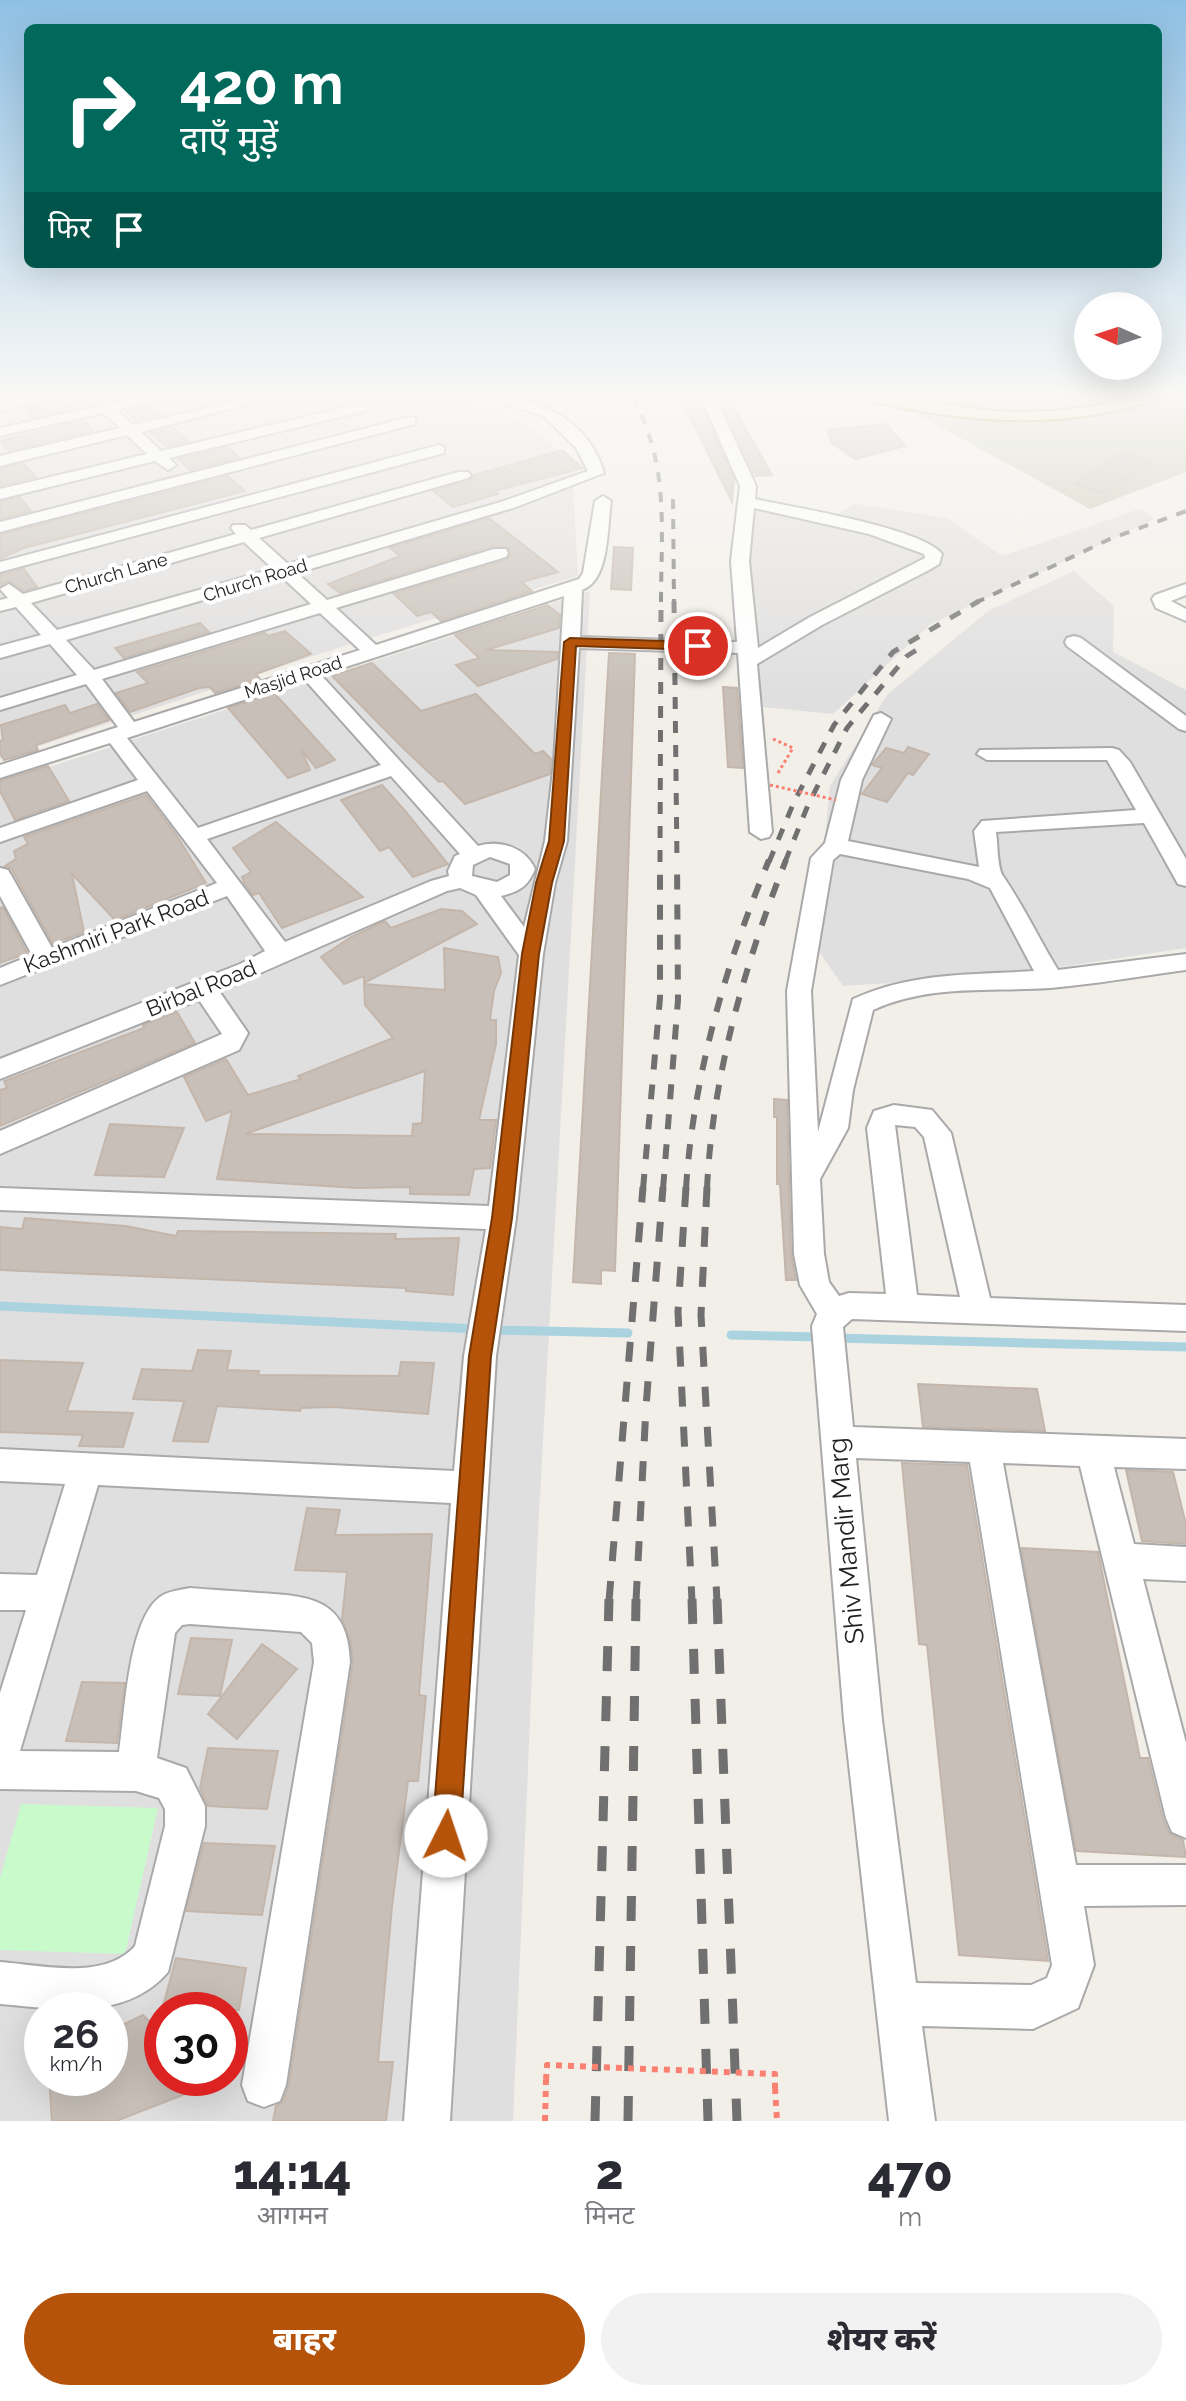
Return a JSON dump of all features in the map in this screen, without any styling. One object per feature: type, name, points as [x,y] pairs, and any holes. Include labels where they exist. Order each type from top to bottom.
[{"type":"street","points":[[0,527],[189,496]]},
{"type":"street","points":[[0,567],[196,496]]},
{"type":"street","points":[[203,496],[373,652]]},
{"type":"street","name":"Church Lane","points":[[9,603],[390,496]]},
{"type":"street","name":"Church Road","points":[[0,652],[532,496]]},
{"type":"street","points":[[746,496],[740,561],[761,832]]},
{"type":"street","points":[[427,2121],[480,1356],[502,1218],[531,954],[544,883],[556,841],[570,642],[579,585],[592,573],[603,501]]},
{"type":"street","points":[[570,642],[749,655],[933,560],[934,554],[930,550],[874,530],[746,502]]},
{"type":"street","points":[[0,704],[500,553]]},
{"type":"street","name":"Birbal Road","points":[[0,576],[9,603],[53,637],[90,677],[151,783],[268,933],[279,954],[204,988],[0,1069]]},
{"type":"street","name":"Masjid Road","points":[[0,772],[579,585]]},
{"type":"street","points":[[1186,589],[1161,599],[1162,604],[1186,616]]},
{"type":"street","points":[[1074,642],[1186,725]]},
{"type":"street","points":[[308,672],[473,854]]},
{"type":"street","points":[[830,1329],[815,1285],[809,1254],[799,991],[822,858],[836,846],[842,807],[861,752],[881,719]]},
{"type":"street","points":[[987,754],[1112,754],[1120,762],[1186,879]]},
{"type":"street","points":[[195,836],[397,767]]},
{"type":"street","points":[[0,835],[151,783]]},
{"type":"street","points":[[1051,979],[1023,933],[1006,894],[992,879],[985,831],[990,826],[1150,816]]},
{"type":"street","points":[[515,855],[556,841]]},
{"type":"street","points":[[836,846],[992,879]]},
{"type":"street","points":[[462,880],[459,871],[463,861],[473,854],[502,850],[523,862],[524,872],[519,881],[508,888],[486,892]]},
{"type":"street","points":[[0,875],[46,959]]},
{"type":"street","points":[[279,954],[439,886],[462,880],[486,892],[531,954]]},
{"type":"street","name":"Kashmiri Park Road","points":[[0,977],[232,886]]},
{"type":"street","points":[[805,1181],[834,1128],[840,1090],[862,1005],[877,996],[973,982],[1051,979],[1186,962]]},
{"type":"street","points":[[0,1143],[230,1043],[235,1033],[204,988]]},
{"type":"street","points":[[903,1308],[881,1128],[884,1118],[894,1115],[922,1117],[937,1133],[978,1311]]},
{"type":"street","points":[[0,1199],[502,1218]]},
{"type":"street","points":[[830,1329],[849,1306],[1186,1318]]},
{"type":"street","name":"Shiv Mandir Marg","points":[[830,1329],[837,1442],[863,1720],[912,2121]]},
{"type":"street","points":[[837,1442],[1186,1454]]},
{"type":"street","points":[[897,2004],[1033,2007],[1063,1993],[1073,1965],[984,1447]]},
{"type":"street","points":[[1093,1451],[1186,1818]]},
{"type":"street","points":[[0,1465],[469,1488]]},
{"type":"street","points":[[0,1755],[86,1471]]},
{"type":"street","points":[[1121,1561],[1186,1564]]},
{"type":"street","points":[[0,1592],[49,1593]]},
{"type":"street","points":[[136,1772],[153,1648],[160,1623],[173,1609],[190,1606],[306,1614],[321,1622],[332,1643],[332,1662],[264,2085]]},
{"type":"street","points":[[0,1770],[136,1772],[172,1782],[185,1806],[185,1826],[153,1957],[147,1968],[100,1989],[0,1983]]},
{"type":"street","points":[[1060,1886],[1186,1885]]},
{"type":"path","points":[[770,785],[836,800]]},
{"type":"path","points":[[545,2121],[547,2065],[775,2074],[777,2121]]},
{"type":"shaded area","points":[[0,496],[574,496],[578,576],[359,641],[0,759]]},
{"type":"shaded area","points":[[1066,496],[1124,496],[1090,509]]},
{"type":"shaded area","points":[[855,504],[947,518],[1002,556],[1140,509],[1155,519],[931,624],[833,714],[762,707],[750,580],[753,507],[824,521]]},
{"type":"shaded area","points":[[1074,571],[1114,606],[1113,652],[1186,690],[1186,948],[994,977],[843,986],[815,946],[830,786],[887,695],[988,611]]},
{"type":"shaded area","points":[[590,591],[538,1532],[513,2121],[0,2121],[0,783]]},
{"type":"green space","points":[[21,1804],[158,1808],[125,1954],[0,1950],[0,1878]]},
{"type":"building","points":[[151,496],[226,496],[24,548],[0,559],[0,535]]},
{"type":"building","points":[[439,496],[491,496],[453,507]]},
{"type":"building","points":[[20,497],[31,511],[0,519],[0,502]]},
{"type":"building","points":[[489,518],[558,572],[522,582],[532,591],[441,621],[431,612],[417,616],[394,594],[507,560],[511,554],[509,548],[493,546],[340,593],[328,584],[400,556],[390,548]]},
{"type":"building","points":[[614,547],[633,548],[631,590],[611,589]]},
{"type":"building","points":[[24,569],[37,587],[24,591],[8,581],[0,586],[0,575]]},
{"type":"building","points":[[547,605],[560,615],[559,628],[486,650],[558,652],[557,659],[478,686],[456,665],[479,658],[455,635]]},
{"type":"building","points":[[200,623],[209,632],[124,658],[115,648]]},
{"type":"building","points":[[285,631],[311,654],[256,674],[260,679],[215,693],[210,687],[199,688],[130,712],[116,693],[148,683],[137,672],[265,633],[268,636]]},
{"type":"building","points":[[609,653],[635,654],[615,1271],[601,1270],[601,1284],[573,1282]]},
{"type":"building","points":[[372,663],[421,711],[476,694],[535,754],[543,751],[551,759],[550,774],[465,804],[404,749],[332,676]]},
{"type":"building","points":[[723,687],[737,688],[743,768],[728,767]]},
{"type":"building","points":[[274,693],[335,760],[316,768],[301,749],[310,770],[288,778],[228,708]]},
{"type":"building","points":[[97,704],[109,720],[36,745],[38,750],[4,760],[0,753],[0,741],[3,740],[1,725],[65,705],[70,713]]},
{"type":"building","points":[[908,747],[929,754],[913,775],[908,773],[887,802],[862,794],[882,768],[872,765],[886,748],[904,753]]},
{"type":"building","points":[[48,766],[69,801],[15,820],[0,791],[0,781]]},
{"type":"building","points":[[382,785],[448,864],[413,877],[389,847],[380,851],[341,800]]},
{"type":"building","points":[[146,795],[177,836],[206,883],[115,920],[72,874],[84,932],[53,944],[11,868],[5,866],[16,859],[14,851],[28,844],[24,837]]},
{"type":"building","points":[[276,822],[363,897],[282,928],[259,893],[253,895],[244,883],[242,877],[251,872],[233,848]]},
{"type":"building","points":[[3,907],[27,953],[0,963],[0,908]]},
{"type":"building","points":[[441,909],[462,911],[477,924],[364,983],[364,976],[344,984],[321,957],[351,937],[385,921],[391,928]]},
{"type":"building","points":[[444,948],[498,957],[501,973],[494,991],[490,1020],[496,1020],[496,1044],[479,1120],[496,1120],[490,1168],[474,1169],[469,1195],[410,1194],[410,1187],[357,1188],[217,1179],[232,1111],[206,1121],[184,1077],[226,1059],[248,1095],[301,1079],[298,1076],[393,1038],[365,1005],[364,984],[445,990]],"holes":[[[425,1071],[422,1123],[413,1124],[412,1136],[245,1134]]]},
{"type":"building","points":[[177,1012],[195,1043],[0,1126],[0,1090],[7,1088],[4,1081],[144,1028],[143,1025]]},
{"type":"building","points":[[774,1099],[787,1100],[791,1254],[796,1280],[786,1280],[780,1184],[777,1184]]},
{"type":"building","points":[[110,1124],[184,1128],[164,1177],[95,1175]]},
{"type":"building","points":[[25,1218],[126,1226],[176,1236],[178,1231],[396,1234],[395,1239],[459,1238],[453,1295],[406,1291],[406,1288],[0,1270],[0,1227],[22,1229]]},
{"type":"building","points":[[198,1350],[231,1351],[227,1370],[259,1371],[258,1375],[399,1376],[401,1362],[434,1363],[428,1414],[333,1407],[301,1408],[300,1411],[217,1406],[208,1442],[173,1441],[184,1401],[133,1399],[142,1369],[192,1371]]},
{"type":"building","points":[[0,1360],[83,1363],[67,1411],[133,1413],[123,1447],[79,1446],[83,1435],[0,1432]]},
{"type":"building","points":[[918,1384],[1037,1389],[1045,1431],[923,1427]]},
{"type":"building","points":[[902,1463],[967,1465],[1048,1961],[959,1955],[927,1645],[919,1644]]},
{"type":"building","points":[[1126,1470],[1173,1472],[1186,1524],[1186,1544],[1142,1541]]},
{"type":"building","points":[[307,1508],[340,1510],[335,1535],[432,1534],[419,1695],[426,1696],[418,1781],[408,1781],[392,1906],[378,2062],[393,2062],[386,2121],[273,2121],[276,2106],[283,2102],[289,2085],[353,1662],[350,1640],[342,1619],[347,1572],[295,1570]]},
{"type":"building","points":[[1021,1548],[1098,1552],[1140,1758],[1148,1758],[1163,1819],[1169,1833],[1183,1840],[1186,1857],[1076,1851]]},
{"type":"building","points":[[191,1638],[232,1640],[220,1696],[178,1694]]},
{"type":"building","points":[[262,1644],[297,1669],[237,1739],[208,1714]]},
{"type":"building","points":[[82,1682],[125,1683],[117,1743],[66,1741]]},
{"type":"building","points":[[208,1748],[278,1751],[267,1809],[208,1806],[200,1788]]},
{"type":"building","points":[[204,1843],[275,1846],[262,1915],[186,1911]]},
{"type":"building","points":[[176,1958],[246,1968],[242,1992],[167,1992]]},
{"type":"building","points":[[144,2016],[144,2096],[180,2096],[116,2121],[52,2121],[50,2096],[128,2096],[128,2022]]},
{"type":"waterway","points":[[0,1306],[478,1329]]},
{"type":"waterway","points":[[491,1330],[628,1333]]},
{"type":"waterway","points":[[731,1335],[820,1337]]},
{"type":"waterway","points":[[836,1338],[1186,1347]]},
{"type":"railway","points":[[661,496],[661,603]]},
{"type":"railway","points":[[673,499],[674,603]]},
{"type":"railway","points":[[978,602],[1110,539],[1186,511]]},
{"type":"railway","points":[[660,862],[661,601]]},
{"type":"railway","points":[[674,601],[677,862]]},
{"type":"railway","points":[[769,862],[794,802],[834,725],[893,652],[978,602]]},
{"type":"railway","points":[[785,862],[808,805],[847,728],[907,656],[923,646]]},
{"type":"railway","points":[[663,1189],[678,1000],[677,860]]},
{"type":"railway","points":[[686,1189],[696,1104],[714,1021],[739,939],[769,860]]},
{"type":"railway","points":[[707,1189],[716,1105],[733,1021],[757,939],[786,860]]},
{"type":"railway","points":[[643,1189],[660,998],[660,862]]},
{"type":"railway","points":[[609,1601],[643,1187]]},
{"type":"railway","points":[[636,1601],[646,1407],[663,1187]]},
{"type":"railway","points":[[686,1187],[678,1312],[692,1601]]},
{"type":"railway","points":[[707,1187],[701,1315],[717,1601]]},
{"type":"railway","points":[[595,2121],[609,1599]]},
{"type":"railway","points":[[628,2121],[636,1599]]},
{"type":"railway","points":[[692,1599],[708,2121]]},
{"type":"railway","points":[[717,1599],[737,2121]]},
{"type":"route","points":[[446,1836],[480,1356],[502,1218],[531,954],[544,883],[556,841],[564,762],[570,642],[698,646]]}]
